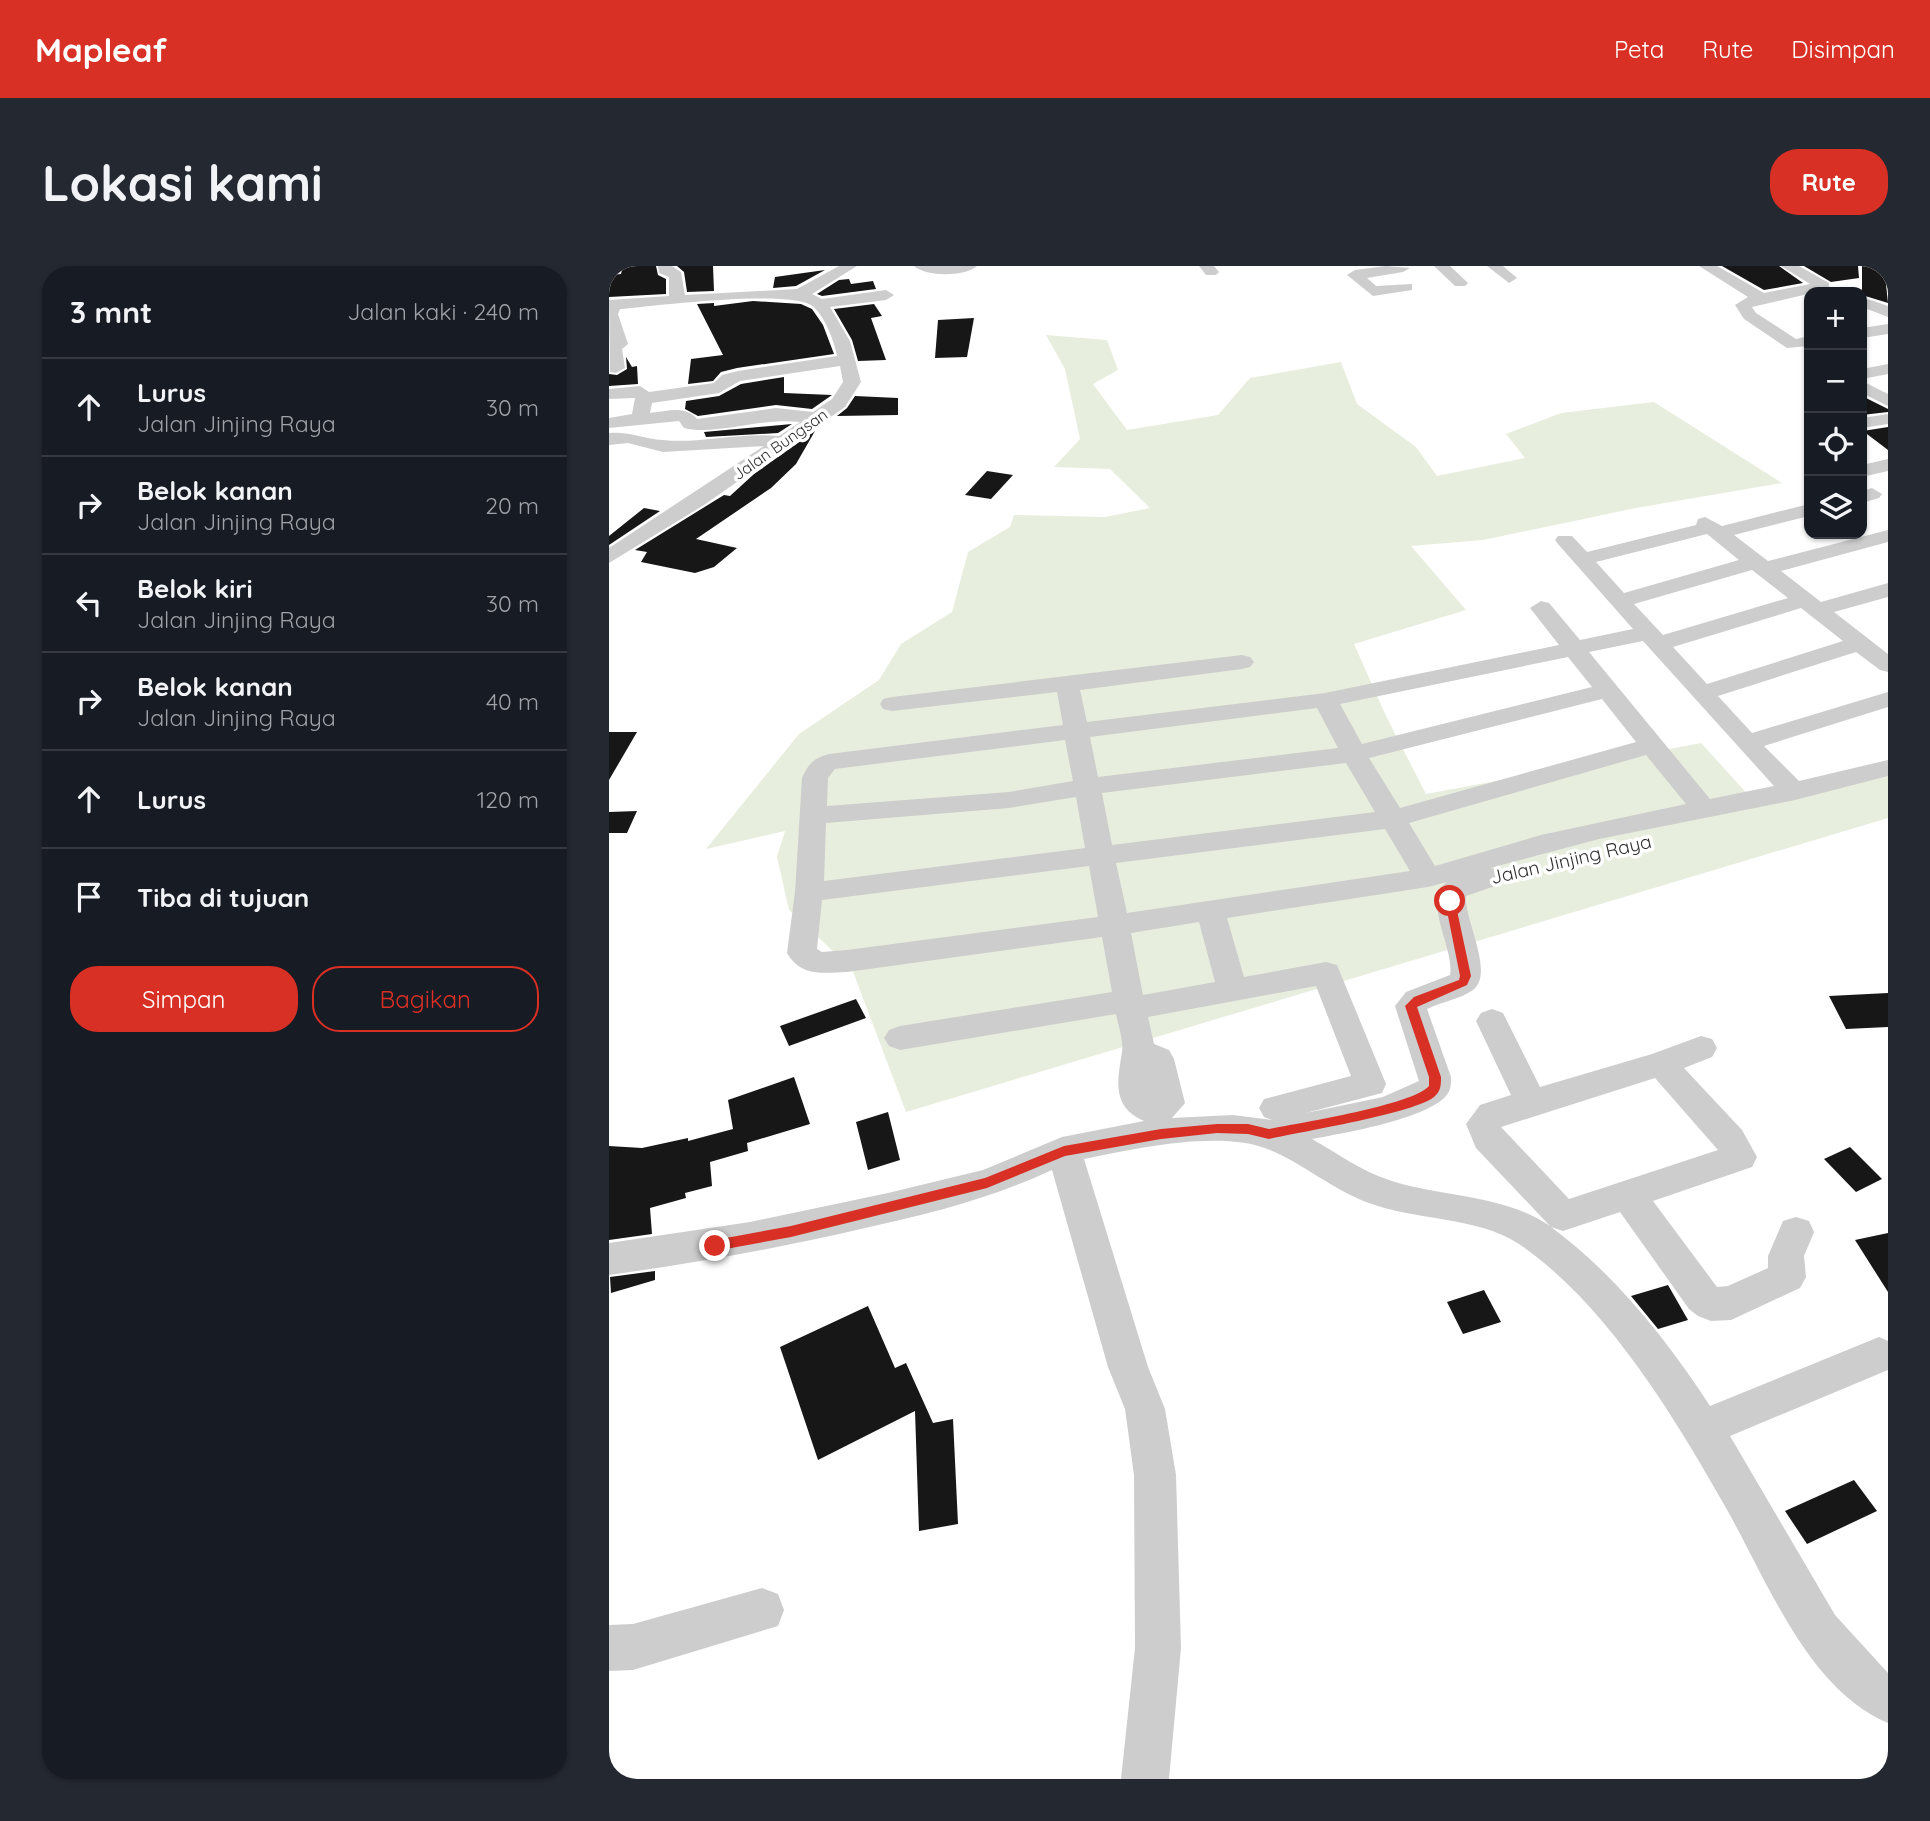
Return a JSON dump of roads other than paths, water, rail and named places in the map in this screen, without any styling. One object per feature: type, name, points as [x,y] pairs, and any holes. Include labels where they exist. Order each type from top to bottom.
[{"type":"street","points":[[665,266],[664,270],[677,275],[677,300]]},
{"type":"street","points":[[641,418],[644,399],[640,391],[609,393],[613,347],[620,344],[610,314],[611,305],[800,294],[850,266]]},
{"type":"street","points":[[921,266],[937,269],[970,266]]},
{"type":"street","points":[[1441,266],[1460,284]]},
{"type":"street","points":[[1494,266],[1509,278]]},
{"type":"street","points":[[1706,266],[1761,298]]},
{"type":"street","points":[[1788,266],[1824,286],[1743,303],[1750,316],[1801,342]]},
{"type":"street","points":[[1407,267],[1355,275],[1373,291],[1407,288]]},
{"type":"street","points":[[1733,281],[1755,278]]},
{"type":"street","points":[[800,294],[820,304],[886,295]]},
{"type":"street","name":"Jalan Bungsan","points":[[609,557],[697,502],[839,403],[850,388],[852,376],[842,341],[820,304]]},
{"type":"street","points":[[1867,304],[1888,312]]},
{"type":"street","points":[[1750,316],[1804,307]]},
{"type":"street","points":[[1867,332],[1888,329]]},
{"type":"street","points":[[644,399],[719,388],[728,379],[738,376],[846,360]]},
{"type":"street","points":[[1867,373],[1888,369]]},
{"type":"street","points":[[1867,389],[1888,401]]},
{"type":"street","points":[[609,423],[684,415],[690,424],[697,425],[776,413],[815,418]]},
{"type":"street","points":[[1867,423],[1888,419]]},
{"type":"street","points":[[609,439],[628,437],[663,446],[752,439],[781,442]]},
{"type":"street","points":[[1867,470],[1888,465]]},
{"type":"street","points":[[1583,559],[1711,528],[1804,511]]},
{"type":"street","points":[[1711,528],[1878,654]]},
{"type":"street","points":[[1620,601],[1888,536]]},
{"type":"street","points":[[1565,540],[1747,743],[1795,792]]},
{"type":"street","points":[[1888,590],[1325,700],[829,762],[820,767],[815,778],[815,815],[802,953],[804,958],[816,963],[1056,934],[1428,877],[1501,856],[1795,792],[1888,768]]},
{"type":"street","points":[[1541,608],[1577,649],[1705,810]]},
{"type":"street","points":[[1702,693],[1878,654]]},
{"type":"street","points":[[892,704],[1242,662]]},
{"type":"street","points":[[1067,684],[1139,1051],[1132,1065],[1135,1088],[1140,1105],[1159,1123]]},
{"type":"street","points":[[815,815],[1009,800],[1087,787],[1353,754],[1608,690]]},
{"type":"street","points":[[1747,743],[1888,699]]},
{"type":"street","points":[[1325,700],[1353,754],[1428,877]]},
{"type":"street","points":[[809,892],[1392,820],[1652,745]]},
{"type":"street","name":"Jalan Jinjing Raya","points":[[1272,1121],[1396,1106],[1429,1095],[1435,1087],[1435,1077],[1411,1006],[1417,1000],[1463,982],[1466,976],[1451,913],[1452,892],[1461,886],[1888,783]]},
{"type":"street","points":[[1210,909],[1232,990]]},
{"type":"street","points":[[609,1259],[715,1246],[791,1232],[987,1183],[1064,1151],[1159,1123],[1248,1129],[1370,1084],[1326,973],[1232,990],[900,1038]]},
{"type":"street","points":[[1492,1021],[1531,1101]]},
{"type":"street","points":[[1661,1064],[1730,1140],[1740,1157],[1563,1216],[1488,1138],[1483,1124],[1492,1114],[1661,1064],[1701,1048]]},
{"type":"street","points":[[1272,1121],[1377,1192],[1522,1227],[1563,1258],[1630,1325],[1665,1370],[1819,1631],[1848,1667],[1878,1696],[1888,1700]]},
{"type":"street","points":[[1064,1151],[1128,1367],[1145,1409],[1155,1475],[1158,1648],[1145,1779]]},
{"type":"street","points":[[1627,1193],[1702,1297],[1711,1304],[1731,1303],[1787,1277],[1786,1256],[1796,1232]]},
{"type":"street","points":[[1522,1227],[1527,1208],[1541,1195]]},
{"type":"street","points":[[1701,1429],[1879,1355]]},
{"type":"street","points":[[609,1648],[633,1647],[761,1610]]}]
